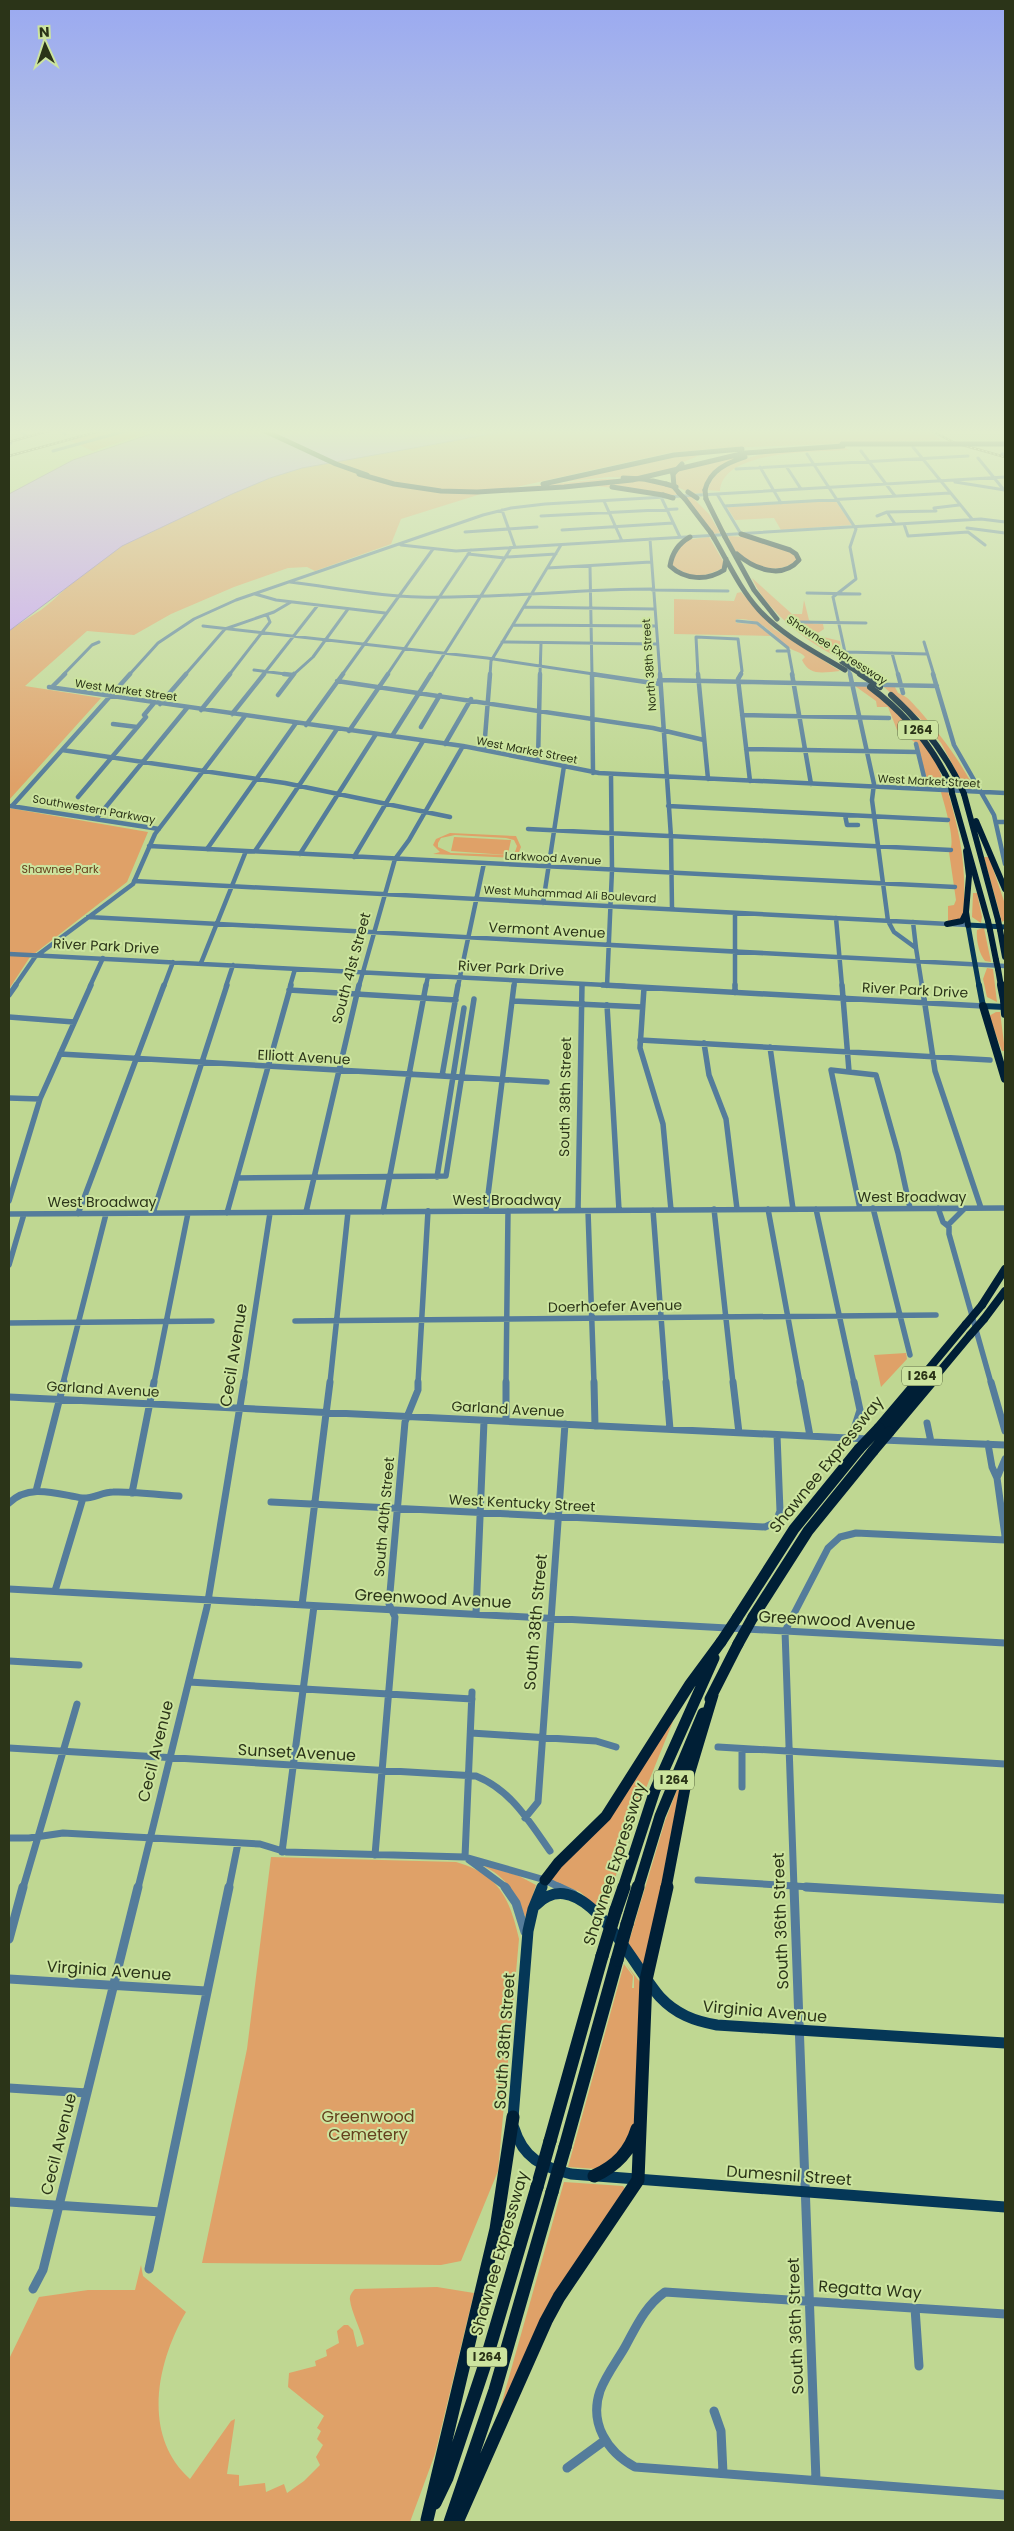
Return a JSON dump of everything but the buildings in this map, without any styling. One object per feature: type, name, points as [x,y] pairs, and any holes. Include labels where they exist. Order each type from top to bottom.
[{"type":"highway","points":[[677,548],[670,564],[673,570],[683,574],[701,577],[719,574],[726,567],[726,558]]},
{"type":"highway","name":"Shawnee Expressway","points":[[720,548],[754,603],[768,619],[794,639],[870,687],[898,709],[923,736],[939,760],[952,790],[962,823],[996,960],[1001,968],[1005,1014]]},
{"type":"highway","name":"Shawnee Expressway","points":[[732,548],[754,590],[772,615],[796,635],[880,687],[906,708],[932,736],[949,761],[964,794],[998,920],[1002,928],[1005,957]]},
{"type":"highway","points":[[732,548],[744,561],[759,568],[782,570],[798,563],[799,557],[793,551],[784,548]]},
{"type":"highway","points":[[964,794],[1005,889]]},
{"type":"highway","points":[[962,823],[969,876],[966,912],[968,925]]},
{"type":"highway","points":[[947,924],[962,921],[966,912]]},
{"type":"highway","points":[[983,1006],[1005,1079]]},
{"type":"highway","name":"Shawnee Expressway","points":[[427,2521],[447,2478],[505,2299],[616,1910],[655,1790],[687,1715],[721,1642],[794,1529],[859,1449],[982,1305],[1005,1269]]},
{"type":"highway","name":"Shawnee Expressway","points":[[450,2522],[498,2381],[627,1924],[660,1816],[699,1720],[752,1617],[808,1531],[984,1319],[1005,1291]]},
{"type":"highway","points":[[545,1880],[558,1862],[606,1816],[690,1684],[721,1642]]},
{"type":"highway","points":[[457,2522],[546,2321],[559,2297],[638,2180],[639,2109],[646,1980],[660,1923],[685,1788],[713,1695]]},
{"type":"highway","points":[[594,2176],[619,2162],[632,2146],[639,2109]]},
{"type":"highway","points":[[427,2521],[496,2229],[513,2117]]},
{"type":"main road","name":"West Muhammad Ali Boulevard","points":[[968,925],[987,925],[1002,928]]},
{"type":"main road","points":[[968,925],[983,1006]]},
{"type":"main road","points":[[970,935],[973,929],[987,925]]},
{"type":"main road","name":"River Park Drive","points":[[983,1006],[1004,1004]]},
{"type":"main road","name":"South 38th Street","points":[[545,1880],[533,1909],[527,1940],[513,2117],[518,2143],[529,2157],[537,2164],[571,2174]]},
{"type":"main road","points":[[533,1909],[539,1901],[552,1894],[576,1896]]},
{"type":"main road","name":"Virginia Avenue","points":[[576,1896],[601,1917],[646,1980],[668,2004],[694,2020],[716,2025],[1005,2043]]},
{"type":"main road","name":"Dumesnil Street","points":[[571,2174],[1005,2206]]},
{"type":"street","name":"Southwestern Parkway","points":[[10,806],[134,668],[158,643],[174,631],[216,608],[387,548]]},
{"type":"street","points":[[427,548],[505,557],[556,554]]},
{"type":"street","points":[[470,552],[512,548]]},
{"type":"street","points":[[392,736],[505,557],[513,548]]},
{"type":"street","points":[[484,750],[492,659],[559,548]]},
{"type":"street","name":"North 38th Street","points":[[650,548],[662,729]]},
{"type":"street","points":[[834,594],[852,584],[856,579],[850,548]]},
{"type":"street","points":[[306,725],[433,549]]},
{"type":"street","points":[[349,731],[470,552]]},
{"type":"street","points":[[547,568],[651,562]]},
{"type":"street","points":[[590,566],[593,773]]},
{"type":"street","points":[[289,582],[398,595],[440,597],[590,589],[728,591]]},
{"type":"street","points":[[807,593],[860,594]]},
{"type":"street","points":[[255,594],[291,602],[385,614]]},
{"type":"street","points":[[834,594],[833,597],[868,751],[874,787],[872,794],[874,816],[888,921],[894,932],[916,948]]},
{"type":"street","points":[[160,704],[225,628],[267,615],[291,602]]},
{"type":"street","points":[[232,714],[318,605]]},
{"type":"street","points":[[524,607],[654,609]]},
{"type":"street","points":[[278,695],[293,675],[327,639],[348,609]]},
{"type":"street","points":[[201,710],[264,633],[270,622],[267,615]]},
{"type":"street","points":[[737,621],[757,623],[786,645],[789,651],[811,784]]},
{"type":"street","points":[[796,622],[866,623]]},
{"type":"street","points":[[513,624],[655,626]]},
{"type":"street","points":[[203,626],[364,643],[659,682],[698,681],[937,686]]},
{"type":"street","points":[[708,779],[698,681],[696,637],[737,638],[742,671],[739,682],[750,781]]},
{"type":"street","name":"West Market Street","points":[[99,642],[92,645],[50,687],[463,746],[611,775],[1005,793]]},
{"type":"street","points":[[502,642],[657,644]]},
{"type":"street","points":[[924,642],[956,749],[966,764],[996,822],[1005,864]]},
{"type":"street","points":[[538,760],[542,643]]},
{"type":"street","points":[[777,651],[789,651]]},
{"type":"street","points":[[846,652],[928,654]]},
{"type":"street","points":[[892,653],[902,693]]},
{"type":"street","points":[[254,670],[293,675]]},
{"type":"street","points":[[337,681],[471,699],[662,729],[704,740]]},
{"type":"street","points":[[422,728],[440,695]]},
{"type":"street","points":[[445,744],[471,699]]},
{"type":"street","points":[[78,797],[137,727],[154,703]]},
{"type":"street","points":[[96,819],[187,708]]},
{"type":"street","points":[[742,715],[889,718]]},
{"type":"street","points":[[158,829],[245,716]]},
{"type":"street","points":[[207,849],[296,723]]},
{"type":"street","points":[[113,724],[137,727]]},
{"type":"street","points":[[255,852],[337,729]]},
{"type":"street","points":[[662,729],[673,873],[672,909]]},
{"type":"street","points":[[300,854],[376,734]]},
{"type":"street","points":[[354,857],[423,741]]},
{"type":"street","points":[[916,744],[927,789]]},
{"type":"street","name":"South 41st Street","points":[[306,1212],[362,972],[395,859],[409,840],[463,746]]},
{"type":"street","points":[[746,748],[918,752]]},
{"type":"street","points":[[62,750],[257,778],[450,817]]},
{"type":"street","points":[[543,903],[564,766]]},
{"type":"street","points":[[607,986],[612,870],[611,775]]},
{"type":"street","name":"Southwestern Parkway","points":[[9,995],[39,954],[134,882],[158,829],[10,806]]},
{"type":"street","points":[[668,806],[948,820]]},
{"type":"street","points":[[845,815],[847,825],[858,825]]},
{"type":"street","points":[[996,822],[1005,822]]},
{"type":"street","points":[[528,829],[952,850]]},
{"type":"street","name":"Larkwood Avenue","points":[[150,846],[955,887]]},
{"type":"street","points":[[201,963],[246,851]]},
{"type":"street","points":[[442,1076],[459,978],[484,863]]},
{"type":"street","name":"West Muhammad Ali Boulevard","points":[[134,882],[968,925]]},
{"type":"street","points":[[735,913],[736,993]]},
{"type":"street","name":"Vermont Avenue","points":[[88,917],[976,964],[1001,968]]},
{"type":"street","points":[[836,918],[850,1071]]},
{"type":"street","points":[[913,922],[938,1080],[981,1208]]},
{"type":"street","name":"River Park Drive","points":[[11,954],[983,1006]]},
{"type":"street","points":[[9,1202],[40,1099],[103,958]]},
{"type":"street","points":[[78,1214],[173,962]]},
{"type":"street","points":[[153,1213],[233,965]]},
{"type":"street","points":[[227,1213],[295,968]]},
{"type":"street","points":[[383,1212],[428,976]]},
{"type":"street","points":[[486,1211],[515,981]]},
{"type":"street","name":"South 38th Street","points":[[578,1210],[580,1004],[582,984]]},
{"type":"street","points":[[644,988],[640,1054],[663,1124],[671,1210]]},
{"type":"street","points":[[289,990],[456,1000]]},
{"type":"street","points":[[237,1178],[445,1177],[447,1175],[463,1077],[474,998]]},
{"type":"street","points":[[512,1001],[642,1007]]},
{"type":"street","points":[[607,1005],[619,1210]]},
{"type":"street","points":[[437,1177],[464,1008]]},
{"type":"street","points":[[9,1018],[74,1022]]},
{"type":"street","points":[[640,1040],[990,1060]]},
{"type":"street","points":[[704,1043],[709,1075],[726,1119],[737,1209]]},
{"type":"street","points":[[770,1047],[792,1209]]},
{"type":"street","name":"Elliott Avenue","points":[[60,1054],[547,1082]]},
{"type":"street","points":[[860,1209],[830,1072],[850,1071],[876,1075],[898,1153],[910,1208]]},
{"type":"street","points":[[9,1098],[40,1099]]},
{"type":"street","points":[[873,1208],[910,1355]]},
{"type":"street","points":[[938,1208],[943,1222],[948,1226],[953,1252],[1005,1431]]},
{"type":"street","name":"West Broadway","points":[[9,1214],[1005,1208]]},
{"type":"street","points":[[768,1209],[810,1436]]},
{"type":"street","points":[[816,1209],[860,1410],[859,1418],[851,1428],[851,1438]]},
{"type":"street","points":[[948,1226],[964,1209]]},
{"type":"street","points":[[588,1210],[596,1426]]},
{"type":"street","points":[[654,1210],[670,1429]]},
{"type":"street","points":[[714,1210],[739,1432]]},
{"type":"street","points":[[506,1421],[508,1211]]},
{"type":"street","name":"Cecil Avenue","points":[[33,2289],[43,2270],[208,1600],[270,1212]]},
{"type":"street","points":[[302,1605],[327,1413],[348,1212]]},
{"type":"street","name":"South 40th Street","points":[[375,1855],[395,1617],[389,1604],[407,1416],[417,1393],[428,1212]]},
{"type":"street","points":[[132,1493],[188,1213]]},
{"type":"street","points":[[9,1265],[24,1214]]},
{"type":"street","points":[[36,1491],[106,1214]]},
{"type":"street","name":"Doerhoefer Avenue","points":[[295,1321],[936,1315]]},
{"type":"street","points":[[9,1323],[212,1321]]},
{"type":"street","name":"Garland Avenue","points":[[9,1397],[1005,1445]]},
{"type":"street","points":[[476,1614],[484,1420]]},
{"type":"street","points":[[927,1423],[931,1442]]},
{"type":"street","name":"South 38th Street","points":[[525,1818],[538,1802],[565,1424]]},
{"type":"street","name":"West Kentucky Street","points":[[271,1502],[760,1528],[770,1526],[778,1516],[780,1507],[777,1435]]},
{"type":"street","points":[[988,1444],[992,1467],[997,1478],[1005,1536]]},
{"type":"street","points":[[997,1478],[1005,1459]]},
{"type":"street","points":[[9,1503],[15,1496],[36,1491],[73,1494],[83,1498],[109,1492],[179,1496]]},
{"type":"street","points":[[55,1592],[83,1498]]},
{"type":"street","points":[[785,1631],[792,1612],[828,1548],[839,1537],[856,1533],[1005,1540]]},
{"type":"street","name":"Greenwood Avenue","points":[[9,1589],[1005,1643]]},
{"type":"street","points":[[282,1852],[314,1606]]},
{"type":"street","name":"South 36th Street","points":[[785,1631],[816,2480]]},
{"type":"street","points":[[9,1661],[79,1665]]},
{"type":"street","points":[[189,1682],[388,1694],[472,1695],[465,1857],[498,1878],[512,1893],[519,1905],[527,1940]]},
{"type":"street","points":[[9,1939],[37,1836],[77,1704]]},
{"type":"street","points":[[471,1733],[600,1741],[616,1747]]},
{"type":"street","name":"Sunset Avenue","points":[[9,1748],[470,1776],[488,1781],[501,1789],[550,1851]]},
{"type":"street","points":[[718,1748],[1005,1764]]},
{"type":"street","points":[[742,1749],[742,1787]]},
{"type":"street","name":"Virginia Avenue","points":[[9,1838],[63,1833],[260,1844],[282,1852],[465,1857],[545,1880],[566,1889],[576,1896]]},
{"type":"street","points":[[149,2269],[238,1843]]},
{"type":"street","points":[[698,1880],[1005,1899]]},
{"type":"street","name":"Virginia Avenue","points":[[9,1979],[206,1990]]},
{"type":"street","points":[[9,2088],[87,2093]]},
{"type":"street","points":[[9,2202],[161,2212]]},
{"type":"street","name":"Regatta Way","points":[[604,2441],[597,2414],[601,2389],[648,2308],[659,2294],[672,2290],[1005,2314]]},
{"type":"street","points":[[915,2308],[919,2366]]},
{"type":"street","points":[[714,2410],[721,2431],[723,2474]]},
{"type":"street","points":[[567,2468],[604,2441],[616,2456],[635,2467],[1005,2494]]},
{"type":"green space","points":[[115,548],[379,548],[315,571],[307,567],[288,568],[234,587],[171,614],[134,635],[87,631],[25,686],[101,698],[9,800],[9,631],[48,605],[95,562]]},
{"type":"green space","points":[[680,548],[715,548],[723,561],[723,568],[708,574],[696,575],[684,572],[670,564]]},
{"type":"green space","points":[[734,548],[780,548],[792,552],[797,559],[780,568],[759,567],[746,562]]},
{"type":"green space","points":[[752,578],[792,614],[802,614],[804,600],[809,620],[814,624],[823,624],[824,629],[815,635],[840,641],[842,659],[816,645],[790,626],[767,603]]},
{"type":"green space","points":[[741,592],[774,629],[840,671],[818,672],[809,669],[802,660],[805,657],[802,654],[791,649],[760,624],[745,619],[736,619],[736,623],[756,624],[771,636],[674,634],[674,599],[734,601],[737,593]]},
{"type":"green space","points":[[855,686],[865,686],[891,707],[914,730],[932,756],[940,771],[945,787],[929,787],[916,743],[897,730],[888,707],[877,707],[876,701]]},
{"type":"green space","points":[[884,687],[895,687],[898,693],[907,698],[919,710],[955,756],[973,786],[972,789],[965,788],[941,743],[925,723]]},
{"type":"green space","points":[[941,792],[948,792],[960,839],[964,883],[963,916],[960,919],[948,921],[948,906],[954,905],[956,900],[949,852],[952,841],[951,832]]},
{"type":"green space","name":"Shawnee Park","points":[[9,808],[148,832],[127,882],[30,957],[9,989]]},
{"type":"green space","points":[[450,833],[516,836],[521,847],[519,852],[511,856],[513,858],[433,854],[440,852],[433,845],[436,839]],"holes":[[[455,835],[514,840],[517,846],[515,852],[508,854],[511,840],[454,837],[451,851],[507,855],[451,853],[438,847],[441,838]]]},
{"type":"green space","points":[[984,857],[989,857],[1005,904],[1005,920],[1002,922]]},
{"type":"green space","points":[[973,893],[977,893],[982,917],[981,923],[972,917]]},
{"type":"green space","points":[[984,928],[991,962],[985,961],[978,946],[977,930]]},
{"type":"green space","points":[[987,968],[993,969],[997,1002],[987,997],[983,979]]},
{"type":"green space","points":[[1000,1012],[1005,1051],[1002,1051],[989,1016]]},
{"type":"green space","points":[[906,1353],[907,1359],[881,1387],[874,1355]]},
{"type":"green space","points":[[680,1704],[636,1813],[609,1897],[602,1911],[580,1892],[551,1880],[550,1877],[575,1851]]},
{"type":"green space","points":[[682,1777],[646,1965],[642,1965],[628,1945],[665,1821]]},
{"type":"green space","name":"Greenwood Cemetery","points":[[271,1857],[456,1862],[483,1873],[500,1890],[506,1900],[519,1939],[498,2171],[461,2261],[441,2265],[202,2263],[247,2049]]},
{"type":"green space","points":[[480,1864],[519,1876],[536,1885],[526,1918],[514,1893],[504,1881]]},
{"type":"green space","points":[[625,1963],[640,1982],[634,2123],[628,2146],[597,2169],[568,2167],[624,1964],[633,1976],[632,1988],[634,1988],[634,1976]]},
{"type":"green space","points":[[564,2182],[623,2186],[625,2189],[498,2416]]},
{"type":"green space","points":[[141,2265],[143,2276],[186,2312],[168,2353],[162,2375],[159,2398],[160,2420],[165,2441],[175,2461],[190,2479],[231,2421],[235,2419],[227,2474],[239,2475],[239,2486],[265,2483],[266,2492],[284,2484],[287,2493],[304,2481],[320,2465],[316,2457],[323,2445],[317,2439],[321,2431],[317,2428],[324,2416],[288,2387],[289,2373],[316,2366],[315,2361],[327,2356],[326,2350],[339,2343],[337,2331],[344,2325],[348,2325],[353,2330],[357,2347],[364,2344],[350,2300],[351,2294],[355,2289],[437,2287],[474,2293],[435,2454],[410,2522],[9,2522],[9,2359],[39,2297],[88,2290],[135,2290]]},
{"type":"shaded area","points":[[9,548],[119,548],[9,631]]}]
